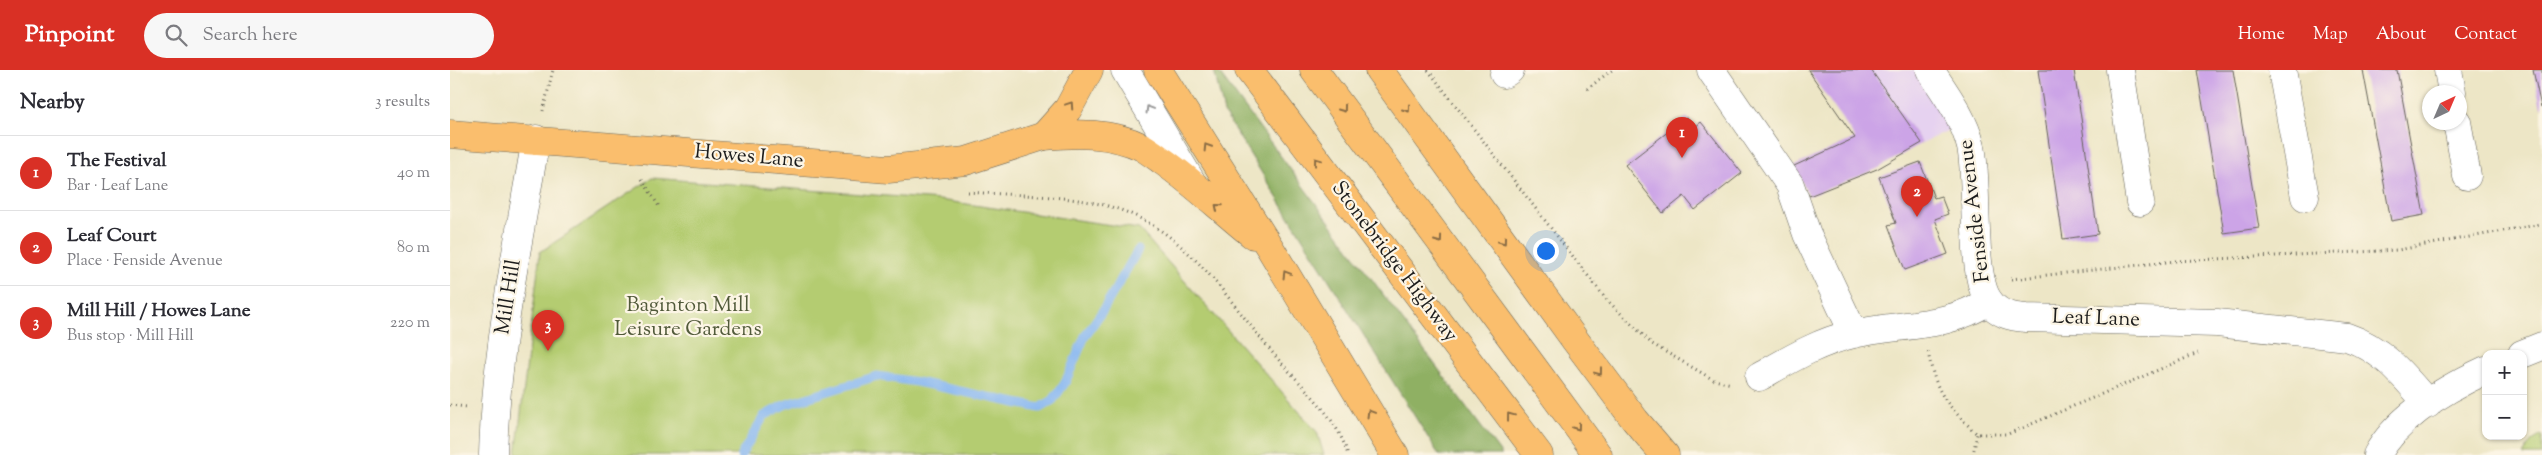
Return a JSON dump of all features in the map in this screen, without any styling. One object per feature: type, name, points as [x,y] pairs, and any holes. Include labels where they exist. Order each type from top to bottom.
[{"type":"main road","points":[[1044,136],[1068,109],[1089,70]]},
{"type":"main road","points":[[1158,70],[1270,248],[1395,455]]},
{"type":"main road","name":"Stonebridge Highway","points":[[1249,70],[1539,455]]},
{"type":"main road","points":[[1314,70],[1598,455]]},
{"type":"main road","points":[[1379,70],[1629,412],[1665,455]]},
{"type":"main road","name":"Howes Lane","points":[[450,134],[536,139],[888,170],[966,161],[1044,136],[1079,133],[1110,137],[1142,147],[1191,182],[1216,205],[1270,248]]},
{"type":"street","points":[[1125,70],[1191,182]]},
{"type":"street","points":[[1711,70],[1790,185],[1807,234],[1854,334]]},
{"type":"street","name":"Fenside Avenue","points":[[1930,70],[1961,118],[1971,146],[1976,191],[1980,280],[1988,301]]},
{"type":"street","points":[[2120,70],[2140,202]]},
{"type":"street","points":[[2282,70],[2305,197]]},
{"type":"street","points":[[2448,70],[2451,85]]},
{"type":"street","points":[[2458,130],[2467,176]]},
{"type":"street","name":"Mill Hill","points":[[492,455],[494,411],[504,321],[536,139]]},
{"type":"street","points":[[1760,377],[1798,354],[1830,340],[1854,334],[1924,325],[1956,318],[1988,301]]},
{"type":"street","name":"Leaf Lane","points":[[1988,301],[2003,314],[2013,317],[2217,323],[2347,337],[2362,342],[2385,357],[2428,404]]},
{"type":"street","points":[[2527,352],[2542,346]]},
{"type":"street","points":[[2376,455],[2399,428],[2428,404],[2458,384],[2482,372]]},
{"type":"path","points":[[536,139],[553,70]]},
{"type":"path","points":[[1428,70],[1606,299],[1652,344],[1714,380],[1732,384],[1760,377]]},
{"type":"path","points":[[1587,89],[1612,70]]},
{"type":"path","points":[[644,183],[660,208]]},
{"type":"path","points":[[966,192],[1104,204],[1139,217],[1169,235],[1218,283],[1272,352],[1326,412],[1344,442],[1348,455]]},
{"type":"path","points":[[1988,301],[2008,280],[2176,261],[2398,250],[2542,224]]},
{"type":"path","points":[[1924,325],[1933,380],[1950,408],[1977,434],[2008,434],[2206,350]]},
{"type":"path","points":[[1973,455],[1977,434]]},
{"type":"shaded area","points":[[1871,70],[1916,70],[1953,128],[1922,143]]},
{"type":"green space","points":[[1214,70],[1217,70],[1502,455],[1439,455],[1224,113]]},
{"type":"green space","name":"Baginton Mill Leisure Gardens","points":[[652,178],[939,200],[1139,229],[1317,432],[1324,455],[516,455],[540,252]]},
{"type":"green space","points":[[2542,435],[2542,455],[2523,455],[2532,441]]},
{"type":"building","points":[[1808,70],[1871,70],[1922,143],[1877,169],[1809,196],[1794,166],[1855,138]]},
{"type":"building","points":[[2038,70],[2074,70],[2098,234],[2063,239]]},
{"type":"building","points":[[2197,70],[2233,70],[2259,228],[2224,233]]},
{"type":"building","points":[[2363,70],[2397,70],[2424,215],[2391,221]]},
{"type":"building","points":[[2533,70],[2542,70],[2542,107],[2541,107]]},
{"type":"building","points":[[1687,117],[1695,127],[1701,122],[1742,173],[1695,210],[1684,196],[1663,213],[1625,165]]},
{"type":"building","points":[[1920,162],[1934,198],[1941,196],[1948,214],[1935,219],[1948,254],[1905,270],[1888,225],[1896,223],[1879,177]]},
{"type":"waterway","points":[[741,455],[764,416],[784,405],[877,376],[917,382],[1040,408],[1053,400],[1065,383],[1085,336],[1103,310],[1138,250]]},
{"type":"place","name":"The Festival","points":[[1682,158]]},
{"type":"place","name":"Leaf Court","points":[[1917,217]]},
{"type":"place","name":"Mill Hill / Howes Lane","points":[[548,351]]}]
